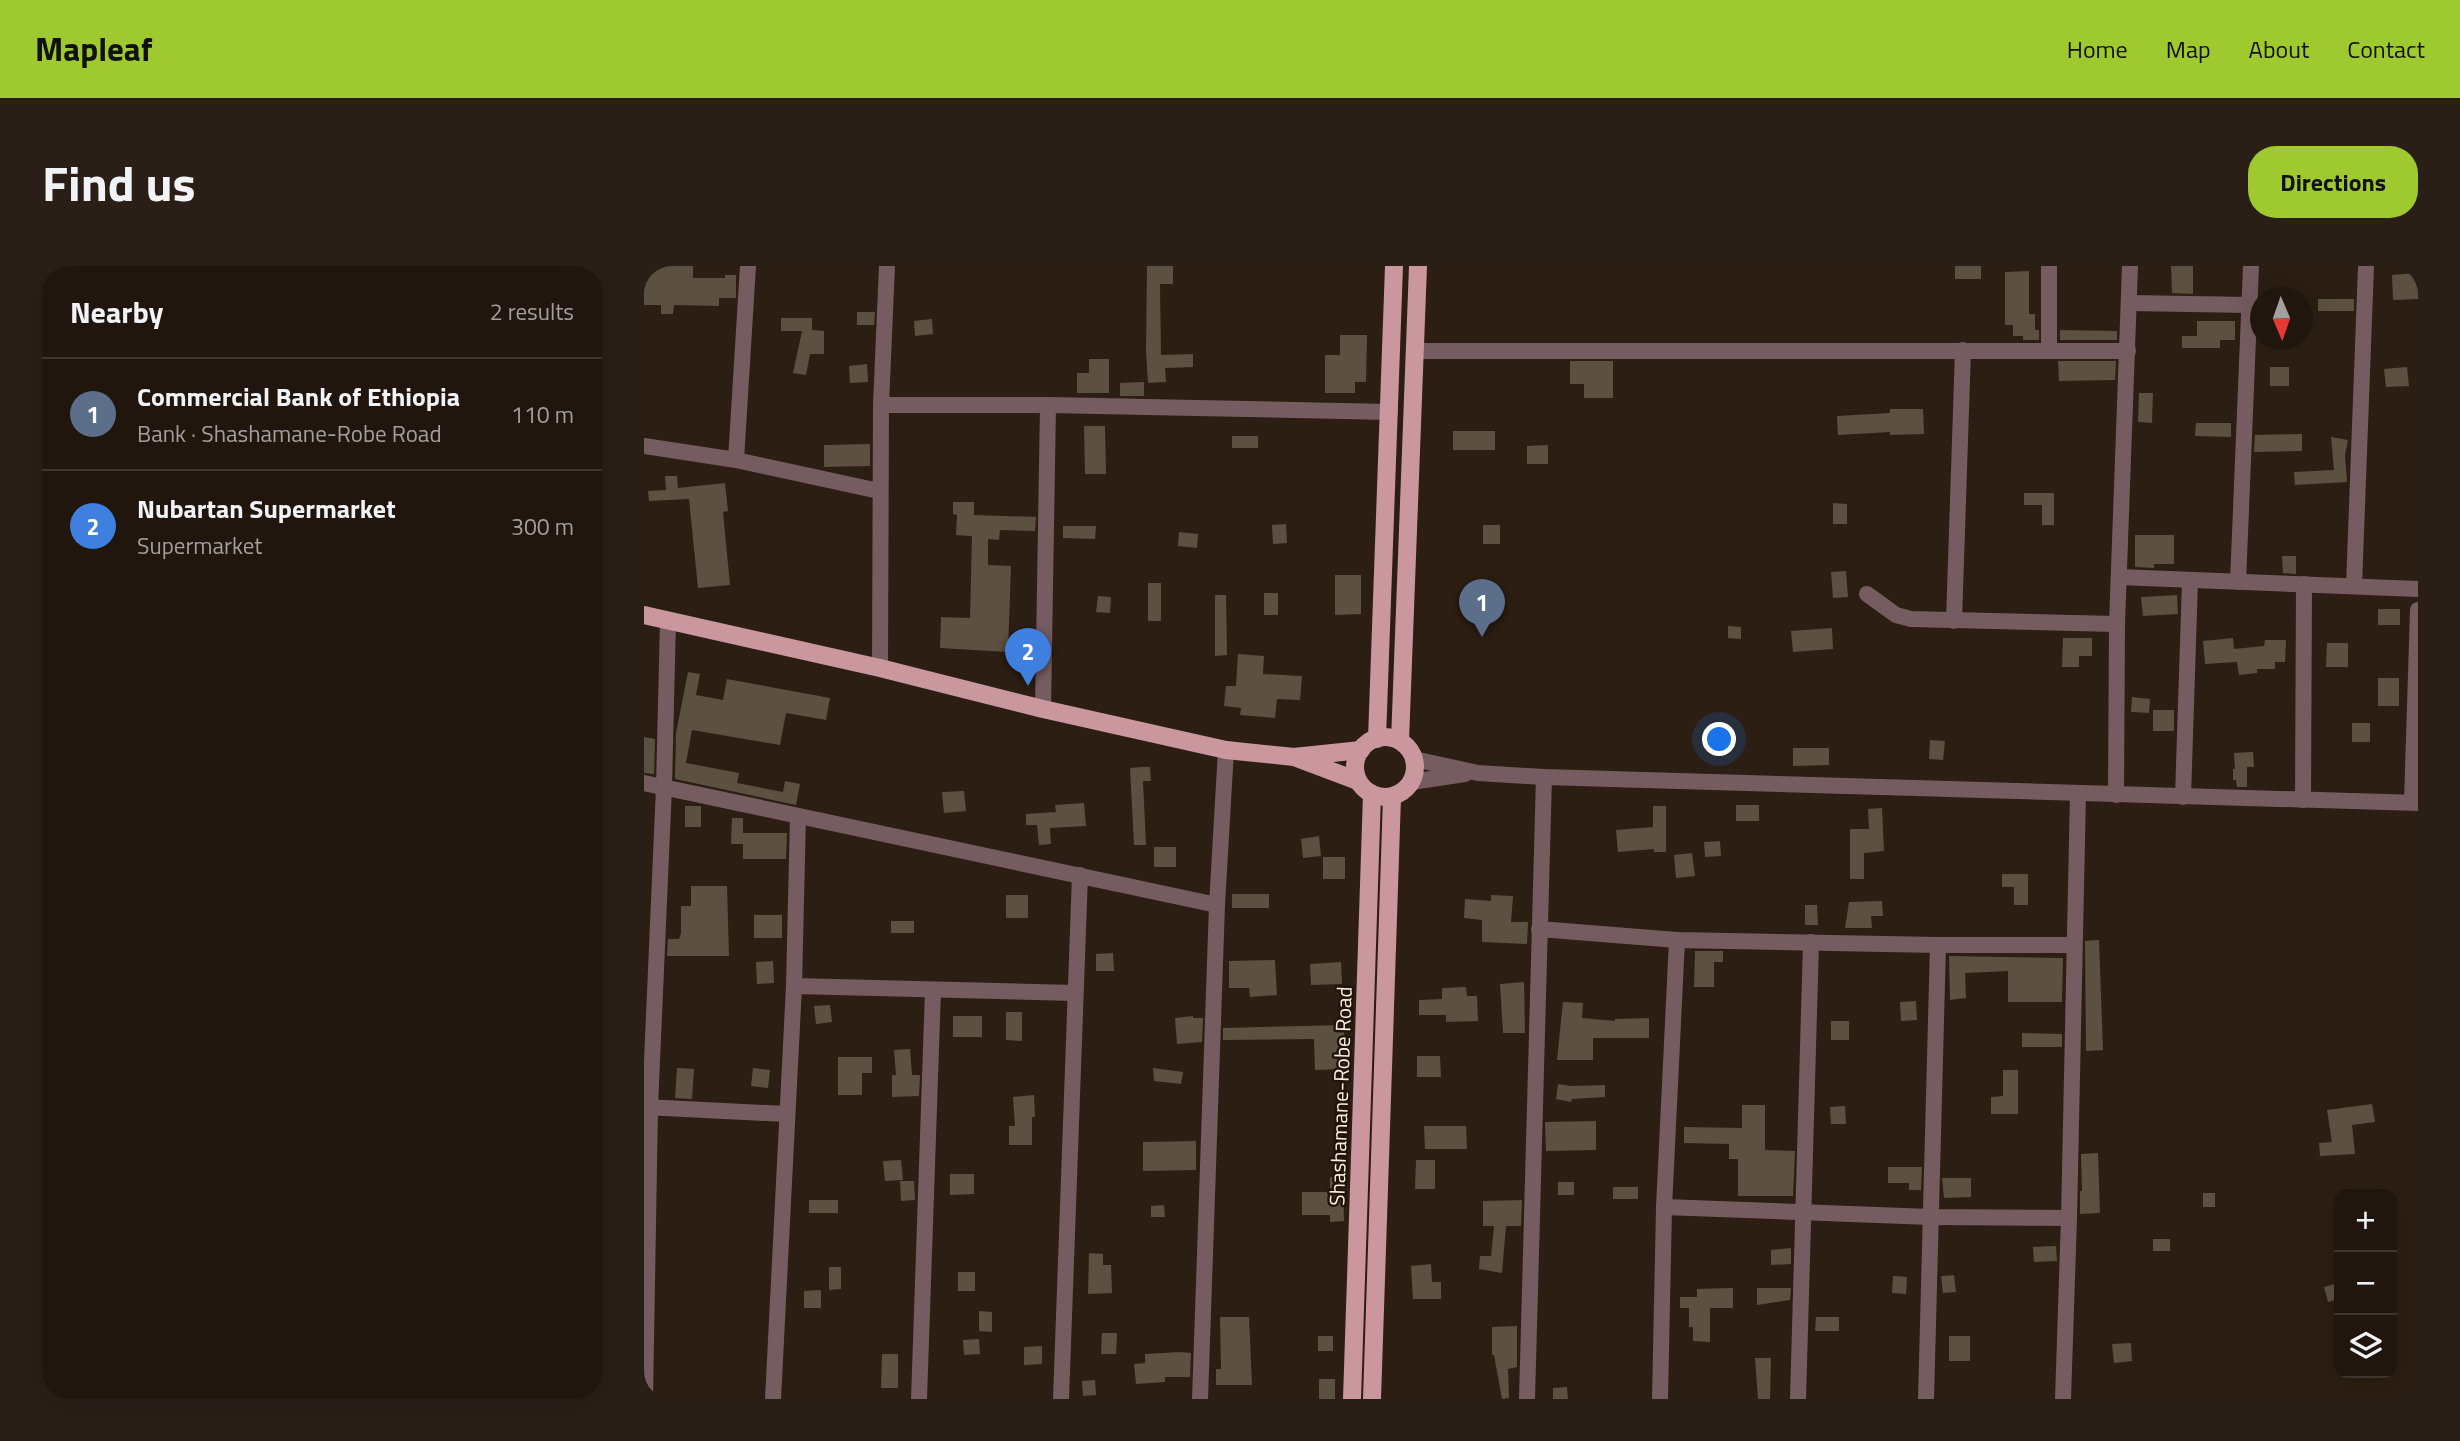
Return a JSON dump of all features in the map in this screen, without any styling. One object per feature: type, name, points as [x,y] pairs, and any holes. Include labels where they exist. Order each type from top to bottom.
[{"type":"main road","points":[[1377,739],[1395,266]]},
{"type":"main road","points":[[1400,741],[1418,266]]},
{"type":"main road","points":[[644,615],[1226,750],[1294,757],[1361,750],[1377,739],[1385,738],[1400,741],[1408,749],[1415,766],[1411,782],[1406,789],[1392,797],[1372,794],[1358,780],[1294,757]]},
{"type":"main road","points":[[1358,780],[1356,761],[1361,750]]},
{"type":"main road","name":"Shashamane-Robe Road","points":[[1352,1399],[1372,794]]},
{"type":"main road","name":"Shashamane-Robe Road","points":[[1372,1399],[1392,797]]},
{"type":"street","points":[[736,460],[748,266]]},
{"type":"street","points":[[880,668],[879,491],[887,266]]},
{"type":"street","points":[[2049,266],[2049,351]]},
{"type":"street","points":[[2116,795],[2116,624],[2129,351],[2130,266]]},
{"type":"street","points":[[2250,287],[2251,266]]},
{"type":"street","points":[[2354,586],[2366,266]]},
{"type":"street","points":[[2129,303],[2250,304],[2238,582]]},
{"type":"street","points":[[1954,621],[1963,350]]},
{"type":"street","points":[[1416,351],[2129,351]]},
{"type":"street","points":[[881,405],[1048,405],[1390,412]]},
{"type":"street","points":[[1042,709],[1048,405]]},
{"type":"street","points":[[644,446],[736,460],[879,491]]},
{"type":"street","points":[[2119,577],[2418,589]]},
{"type":"street","points":[[2183,797],[2189,581]]},
{"type":"street","points":[[2303,800],[2304,584]]},
{"type":"street","points":[[1867,594],[1896,615],[1911,619],[2116,624]]},
{"type":"street","points":[[1414,759],[1478,773],[1544,777],[2415,802],[2418,610]]},
{"type":"street","points":[[645,1399],[647,1107],[664,787],[668,620]]},
{"type":"street","points":[[1200,1399],[1217,905],[1226,750]]},
{"type":"street","points":[[1411,782],[1478,773]]},
{"type":"street","points":[[1527,1399],[1544,777]]},
{"type":"street","points":[[644,783],[1217,905]]},
{"type":"street","points":[[2063,1399],[2078,793]]},
{"type":"street","points":[[773,1399],[794,986],[798,816]]},
{"type":"street","points":[[1061,1399],[1080,876]]},
{"type":"street","points":[[1539,929],[1677,940],[2074,945]]},
{"type":"street","points":[[1660,1399],[1664,1207],[1677,940]]},
{"type":"street","points":[[1798,1399],[1811,942]]},
{"type":"street","points":[[1926,1399],[1938,945]]},
{"type":"street","points":[[794,986],[1074,993]]},
{"type":"street","points":[[919,1399],[933,990]]},
{"type":"street","points":[[647,1107],[786,1114]]},
{"type":"street","points":[[1664,1207],[1930,1217],[2069,1218]]},
{"type":"building","points":[[644,266],[693,266],[693,278],[725,278],[725,275],[736,275],[736,298],[719,298],[719,306],[674,305],[673,314],[661,314],[661,305],[644,305]]},
{"type":"building","points":[[1147,266],[1173,266],[1173,284],[1160,284],[1161,355],[1193,354],[1193,367],[1165,368],[1166,382],[1148,383]]},
{"type":"building","points":[[1955,266],[1981,266],[1981,279],[1955,279]]},
{"type":"building","points":[[2171,266],[2193,266],[2193,294],[2172,293]]},
{"type":"building","points":[[2029,271],[2029,314],[2035,314],[2035,330],[2039,330],[2039,340],[2023,340],[2023,336],[2013,336],[2013,325],[2005,325],[2005,272]]},
{"type":"building","points":[[2418,273],[2418,299],[2393,300],[2392,275]]},
{"type":"building","points":[[2318,299],[2354,299],[2354,311],[2318,311]]},
{"type":"building","points":[[857,312],[875,312],[874,325],[857,325]]},
{"type":"building","points":[[781,318],[812,318],[812,330],[824,331],[824,354],[810,354],[806,375],[793,373],[802,331],[781,331]]},
{"type":"building","points":[[932,319],[933,334],[915,336],[914,321]]},
{"type":"building","points":[[2197,321],[2235,321],[2235,340],[2220,340],[2220,348],[2182,348],[2182,336],[2197,336]]},
{"type":"building","points":[[2060,330],[2117,331],[2117,340],[2060,340]]},
{"type":"building","points":[[1340,335],[1367,335],[1366,382],[1355,382],[1355,393],[1325,393],[1325,355],[1340,355]]},
{"type":"building","points":[[1089,359],[1109,359],[1109,393],[1077,393],[1077,373],[1089,373]]},
{"type":"building","points":[[1570,361],[1613,361],[1613,398],[1584,398],[1584,384],[1570,384]]},
{"type":"building","points":[[2058,361],[2116,361],[2115,380],[2059,381]]},
{"type":"building","points":[[867,364],[868,382],[850,383],[849,366]]},
{"type":"building","points":[[2270,367],[2289,367],[2289,386],[2270,386]]},
{"type":"building","points":[[2407,367],[2409,386],[2386,387],[2384,369]]},
{"type":"building","points":[[1144,382],[1144,396],[1120,396],[1120,383]]},
{"type":"building","points":[[2139,393],[2153,393],[2152,423],[2138,422]]},
{"type":"building","points":[[1890,409],[1923,409],[1924,434],[1890,435],[1890,432],[1838,435],[1837,416],[1890,413]]},
{"type":"building","points":[[2196,423],[2231,423],[2231,437],[2195,436]]},
{"type":"building","points":[[1084,426],[1105,426],[1106,474],[1085,474]]},
{"type":"building","points":[[1453,431],[1495,431],[1495,450],[1453,450]]},
{"type":"building","points":[[2302,434],[2302,451],[2254,452],[2255,435]]},
{"type":"building","points":[[1232,436],[1258,436],[1258,448],[1232,448]]},
{"type":"building","points":[[2331,437],[2348,440],[2345,455],[2347,482],[2295,485],[2294,472],[2334,470]]},
{"type":"building","points":[[870,444],[870,466],[824,467],[824,445]]},
{"type":"building","points":[[1548,445],[1548,464],[1527,464],[1527,446]]},
{"type":"building","points":[[665,476],[677,476],[678,488],[725,483],[728,511],[723,512],[730,585],[698,588],[689,499],[649,501],[648,491],[666,490]]},
{"type":"building","points":[[2024,493],[2054,493],[2054,525],[2042,525],[2042,505],[2024,505]]},
{"type":"building","points":[[953,502],[974,502],[974,515],[1036,517],[1035,531],[1000,530],[999,540],[988,539],[988,565],[1011,566],[1008,652],[940,648],[941,617],[970,618],[972,536],[956,535],[957,515],[953,514]]},
{"type":"building","points":[[1833,503],[1847,504],[1847,524],[1833,524]]},
{"type":"building","points":[[1286,524],[1287,543],[1273,544],[1272,525]]},
{"type":"building","points":[[1483,525],[1500,525],[1500,544],[1483,544]]},
{"type":"building","points":[[1063,526],[1096,526],[1095,539],[1063,538]]},
{"type":"building","points":[[1179,532],[1198,534],[1197,548],[1178,546]]},
{"type":"building","points":[[2135,535],[2174,535],[2174,564],[2154,564],[2154,568],[2135,567]]},
{"type":"building","points":[[2282,556],[2296,556],[2296,574],[2283,573]]},
{"type":"building","points":[[1846,571],[1848,597],[1833,598],[1831,572]]},
{"type":"building","points":[[1335,575],[1361,575],[1361,614],[1335,615]]},
{"type":"building","points":[[1148,583],[1161,583],[1161,621],[1148,621]]},
{"type":"building","points":[[1264,593],[1278,593],[1278,615],[1264,615]]},
{"type":"building","points":[[1215,595],[1226,595],[1227,655],[1215,656]]},
{"type":"building","points":[[2177,595],[2178,614],[2143,616],[2141,597]]},
{"type":"building","points":[[1098,596],[1111,597],[1110,613],[1096,612]]},
{"type":"building","points":[[2378,609],[2400,609],[2400,625],[2378,625]]},
{"type":"building","points":[[1728,626],[1741,627],[1741,639],[1728,638]]},
{"type":"building","points":[[1832,628],[1833,649],[1793,652],[1791,631]]},
{"type":"building","points":[[2063,638],[2092,638],[2092,656],[2079,656],[2079,667],[2062,667]]},
{"type":"building","points":[[2233,638],[2234,649],[2264,646],[2265,640],[2286,640],[2285,662],[2275,662],[2275,669],[2257,669],[2257,673],[2239,675],[2237,662],[2205,664],[2203,641]]},
{"type":"building","points":[[2327,643],[2348,643],[2348,667],[2326,667]]},
{"type":"building","points":[[1238,654],[1264,656],[1263,674],[1302,676],[1300,700],[1277,699],[1275,718],[1240,715],[1241,708],[1224,706],[1226,686],[1236,686]]},
{"type":"building","points":[[688,672],[700,674],[696,695],[723,700],[727,679],[830,698],[826,720],[786,713],[780,745],[692,730],[686,763],[739,773],[737,783],[783,792],[785,781],[800,784],[796,805],[675,779],[676,733]]},
{"type":"building","points":[[2378,678],[2399,678],[2399,706],[2378,706]]},
{"type":"building","points":[[2132,697],[2150,699],[2149,713],[2131,712]]},
{"type":"building","points":[[2153,710],[2174,710],[2174,731],[2153,731]]},
{"type":"building","points":[[2352,723],[2370,723],[2370,742],[2352,742]]},
{"type":"building","points":[[644,737],[655,739],[654,774],[644,773]]},
{"type":"building","points":[[1930,740],[1945,741],[1943,760],[1929,759]]},
{"type":"building","points":[[1793,748],[1829,748],[1829,765],[1793,766]]},
{"type":"building","points":[[2253,752],[2254,767],[2247,767],[2247,787],[2237,787],[2236,780],[2233,780],[2234,753]]},
{"type":"building","points":[[1150,767],[1151,781],[1143,781],[1146,845],[1134,845],[1130,768]]},
{"type":"building","points":[[964,791],[966,811],[944,813],[942,792]]},
{"type":"building","points":[[1084,803],[1086,826],[1050,828],[1051,844],[1039,845],[1037,825],[1026,825],[1026,814],[1056,812],[1055,805]]},
{"type":"building","points":[[1736,805],[1759,805],[1759,821],[1736,821]]},
{"type":"building","points":[[685,806],[701,806],[701,827],[685,827]]},
{"type":"building","points":[[1653,806],[1666,806],[1666,852],[1654,852],[1654,849],[1618,852],[1616,830],[1653,827]]},
{"type":"building","points":[[1882,808],[1884,851],[1864,853],[1864,879],[1850,879],[1850,829],[1869,829],[1868,809]]},
{"type":"building","points":[[732,818],[743,818],[743,844],[731,844]]},
{"type":"building","points":[[743,833],[787,833],[786,859],[743,859]]},
{"type":"building","points":[[1319,836],[1321,856],[1303,858],[1301,839]]},
{"type":"building","points":[[1720,841],[1721,856],[1705,857],[1704,842]]},
{"type":"building","points":[[1154,847],[1176,847],[1176,867],[1154,867]]},
{"type":"building","points":[[1692,853],[1695,876],[1676,878],[1674,855]]},
{"type":"building","points":[[1323,857],[1345,857],[1345,879],[1323,879]]},
{"type":"building","points":[[2002,874],[2028,874],[2028,905],[2014,905],[2014,887],[2002,887]]},
{"type":"building","points":[[691,886],[727,886],[729,956],[667,956],[668,939],[679,939],[681,933],[681,906],[691,906]]},
{"type":"building","points":[[1232,894],[1269,894],[1269,908],[1232,908]]},
{"type":"building","points":[[1006,895],[1028,895],[1028,918],[1006,918]]},
{"type":"building","points":[[1491,895],[1513,896],[1511,922],[1528,922],[1527,944],[1482,942],[1482,920],[1464,918],[1465,899],[1491,901]]},
{"type":"building","points":[[1882,901],[1883,916],[1871,916],[1872,928],[1845,928],[1849,902]]},
{"type":"building","points":[[1805,905],[1817,905],[1818,925],[1805,925]]},
{"type":"building","points":[[754,915],[782,915],[782,938],[754,938]]},
{"type":"building","points":[[891,921],[914,921],[914,933],[891,933]]},
{"type":"building","points":[[2099,940],[2103,1050],[2086,1051],[2085,941]]},
{"type":"building","points":[[1695,951],[1723,951],[1723,962],[1714,962],[1714,987],[1694,987]]},
{"type":"building","points":[[1113,953],[1114,971],[1096,971],[1096,954]]},
{"type":"building","points":[[1949,956],[2063,958],[2062,1002],[2008,1002],[2008,971],[1965,973],[1966,998],[1950,1000]]},
{"type":"building","points":[[1275,960],[1277,995],[1250,997],[1249,988],[1229,988],[1229,961]]},
{"type":"building","points":[[773,961],[774,983],[757,984],[756,962]]},
{"type":"building","points":[[1341,962],[1342,984],[1311,985],[1310,964]]},
{"type":"building","points":[[1524,982],[1525,1033],[1503,1033],[1500,984]]},
{"type":"building","points":[[1466,987],[1467,996],[1477,996],[1478,1021],[1446,1022],[1446,1015],[1419,1015],[1419,1000],[1442,999],[1442,988]]},
{"type":"building","points":[[1916,1001],[1917,1020],[1901,1021],[1900,1002]]},
{"type":"building","points":[[1563,1002],[1583,1003],[1582,1018],[1615,1021],[1649,1018],[1649,1038],[1593,1038],[1593,1060],[1557,1060]]},
{"type":"building","points":[[830,1005],[832,1022],[816,1024],[814,1006]]},
{"type":"building","points":[[1006,1012],[1022,1012],[1022,1041],[1006,1040]]},
{"type":"building","points":[[953,1016],[982,1016],[982,1037],[953,1037]]},
{"type":"building","points":[[1175,1018],[1203,1018],[1202,1042],[1177,1044]]},
{"type":"building","points":[[1831,1021],[1849,1021],[1849,1040],[1831,1040]]},
{"type":"building","points":[[1344,1025],[1345,1069],[1315,1070],[1314,1039],[1223,1040],[1223,1028]]},
{"type":"building","points":[[2022,1033],[2062,1034],[2062,1047],[2022,1047]]},
{"type":"building","points":[[910,1049],[912,1075],[920,1075],[919,1096],[892,1097],[892,1075],[896,1075],[894,1050]]},
{"type":"building","points":[[1417,1056],[1440,1056],[1441,1077],[1417,1077]]},
{"type":"building","points":[[838,1057],[872,1057],[872,1073],[862,1073],[862,1095],[838,1095]]},
{"type":"building","points":[[677,1068],[694,1069],[692,1099],[675,1098]]},
{"type":"building","points":[[753,1068],[770,1070],[768,1088],[751,1086]]},
{"type":"building","points":[[1153,1068],[1183,1072],[1181,1084],[1154,1081]]},
{"type":"building","points":[[2003,1070],[2018,1070],[2018,1114],[1991,1114],[1991,1097],[2003,1096]]},
{"type":"building","points":[[1558,1084],[1605,1085],[1605,1097],[1572,1099],[1571,1102],[1556,1099]]},
{"type":"building","points":[[1034,1095],[1032,1145],[1009,1145],[1009,1126],[1015,1126],[1013,1097]]},
{"type":"building","points":[[2372,1104],[2375,1122],[2352,1125],[2355,1154],[2320,1156],[2319,1143],[2332,1142],[2327,1110]]},
{"type":"building","points":[[1742,1105],[1765,1105],[1765,1150],[1795,1151],[1793,1196],[1738,1196],[1738,1159],[1729,1159],[1729,1144],[1684,1143],[1684,1127],[1742,1128]]},
{"type":"building","points":[[1845,1106],[1846,1124],[1831,1124],[1830,1107]]},
{"type":"building","points":[[1596,1121],[1596,1150],[1546,1151],[1545,1122]]},
{"type":"building","points":[[1424,1126],[1466,1126],[1467,1149],[1425,1149]]},
{"type":"building","points":[[1196,1141],[1196,1170],[1143,1171],[1143,1142]]},
{"type":"building","points":[[2098,1153],[2100,1213],[2080,1214],[2081,1154]]},
{"type":"building","points":[[901,1160],[903,1180],[885,1181],[883,1161]]},
{"type":"building","points":[[1416,1160],[1435,1160],[1435,1189],[1415,1189]]},
{"type":"building","points":[[1888,1167],[1922,1167],[1921,1190],[1909,1190],[1909,1183],[1888,1183]]},
{"type":"building","points":[[950,1174],[974,1174],[974,1194],[950,1195]]},
{"type":"building","points":[[1330,1177],[1343,1177],[1344,1221],[1330,1222],[1330,1215],[1302,1215],[1302,1192],[1330,1192]]},
{"type":"building","points":[[1942,1178],[1971,1178],[1971,1197],[1944,1198]]},
{"type":"building","points":[[900,1181],[914,1181],[915,1200],[901,1201]]},
{"type":"building","points":[[1558,1182],[1574,1182],[1574,1195],[1558,1195]]},
{"type":"building","points":[[1613,1187],[1638,1187],[1638,1199],[1613,1199]]},
{"type":"building","points":[[2203,1193],[2215,1193],[2215,1207],[2203,1207]]},
{"type":"building","points":[[809,1200],[838,1200],[838,1213],[809,1213]]},
{"type":"building","points":[[1522,1200],[1521,1226],[1506,1226],[1502,1273],[1479,1269],[1480,1256],[1491,1256],[1494,1226],[1483,1226],[1483,1201]]},
{"type":"building","points":[[1164,1205],[1165,1217],[1151,1217],[1151,1206]]},
{"type":"building","points":[[2153,1239],[2170,1239],[2170,1251],[2153,1251]]},
{"type":"building","points":[[2056,1246],[2057,1261],[2034,1262],[2033,1247]]},
{"type":"building","points":[[1791,1248],[1791,1264],[1771,1265],[1771,1250]]},
{"type":"building","points":[[1089,1253],[1103,1254],[1103,1265],[1111,1265],[1112,1293],[1088,1294]]},
{"type":"building","points":[[1431,1264],[1432,1282],[1441,1282],[1441,1299],[1413,1299],[1411,1266]]},
{"type":"building","points":[[829,1267],[841,1267],[841,1289],[829,1290]]},
{"type":"building","points":[[958,1272],[975,1272],[975,1291],[958,1291]]},
{"type":"building","points":[[1954,1275],[1956,1292],[1943,1293],[1941,1276]]},
{"type":"building","points":[[1893,1276],[1907,1277],[1906,1294],[1892,1293]]},
{"type":"building","points":[[2334,1284],[2334,1300],[2328,1302],[2324,1287]]},
{"type":"building","points":[[1733,1288],[1733,1308],[1710,1308],[1710,1342],[1693,1341],[1693,1327],[1689,1327],[1689,1308],[1680,1308],[1680,1297],[1697,1297],[1697,1289]]},
{"type":"building","points":[[1757,1288],[1791,1288],[1790,1300],[1757,1305]]},
{"type":"building","points":[[821,1290],[821,1308],[804,1308],[804,1291]]},
{"type":"building","points":[[979,1311],[992,1312],[992,1332],[979,1331]]},
{"type":"building","points":[[1220,1317],[1249,1317],[1252,1385],[1216,1385],[1216,1369],[1221,1369]]},
{"type":"building","points":[[1816,1317],[1839,1317],[1839,1331],[1815,1331]]},
{"type":"building","points":[[1517,1326],[1517,1367],[1508,1369],[1509,1398],[1502,1399],[1492,1355],[1492,1327]]},
{"type":"building","points":[[1102,1333],[1117,1333],[1116,1354],[1101,1354]]},
{"type":"building","points":[[1318,1336],[1333,1336],[1333,1351],[1318,1351]]},
{"type":"building","points":[[1949,1336],[1970,1336],[1970,1361],[1949,1361]]},
{"type":"building","points":[[979,1339],[980,1354],[964,1355],[963,1340]]},
{"type":"building","points":[[2131,1343],[2132,1361],[2114,1363],[2112,1344]]},
{"type":"building","points":[[1042,1346],[1042,1364],[1024,1365],[1024,1347]]},
{"type":"building","points":[[1191,1353],[1190,1377],[1165,1377],[1165,1382],[1136,1384],[1134,1364],[1145,1363],[1145,1354]]},
{"type":"building","points":[[882,1354],[898,1354],[898,1388],[881,1388]]},
{"type":"building","points":[[1755,1358],[1771,1358],[1770,1399],[1758,1399]]},
{"type":"building","points":[[1319,1379],[1335,1379],[1335,1399],[1319,1399]]},
{"type":"building","points":[[1095,1380],[1096,1395],[1083,1396],[1082,1381]]},
{"type":"building","points":[[1567,1387],[1568,1399],[1553,1399],[1553,1388]]},
{"type":"place","name":"Commercial Bank of Ethiopia","points":[[1482,637]]},
{"type":"place","name":"Nubartan Supermarket","points":[[1028,686]]}]
